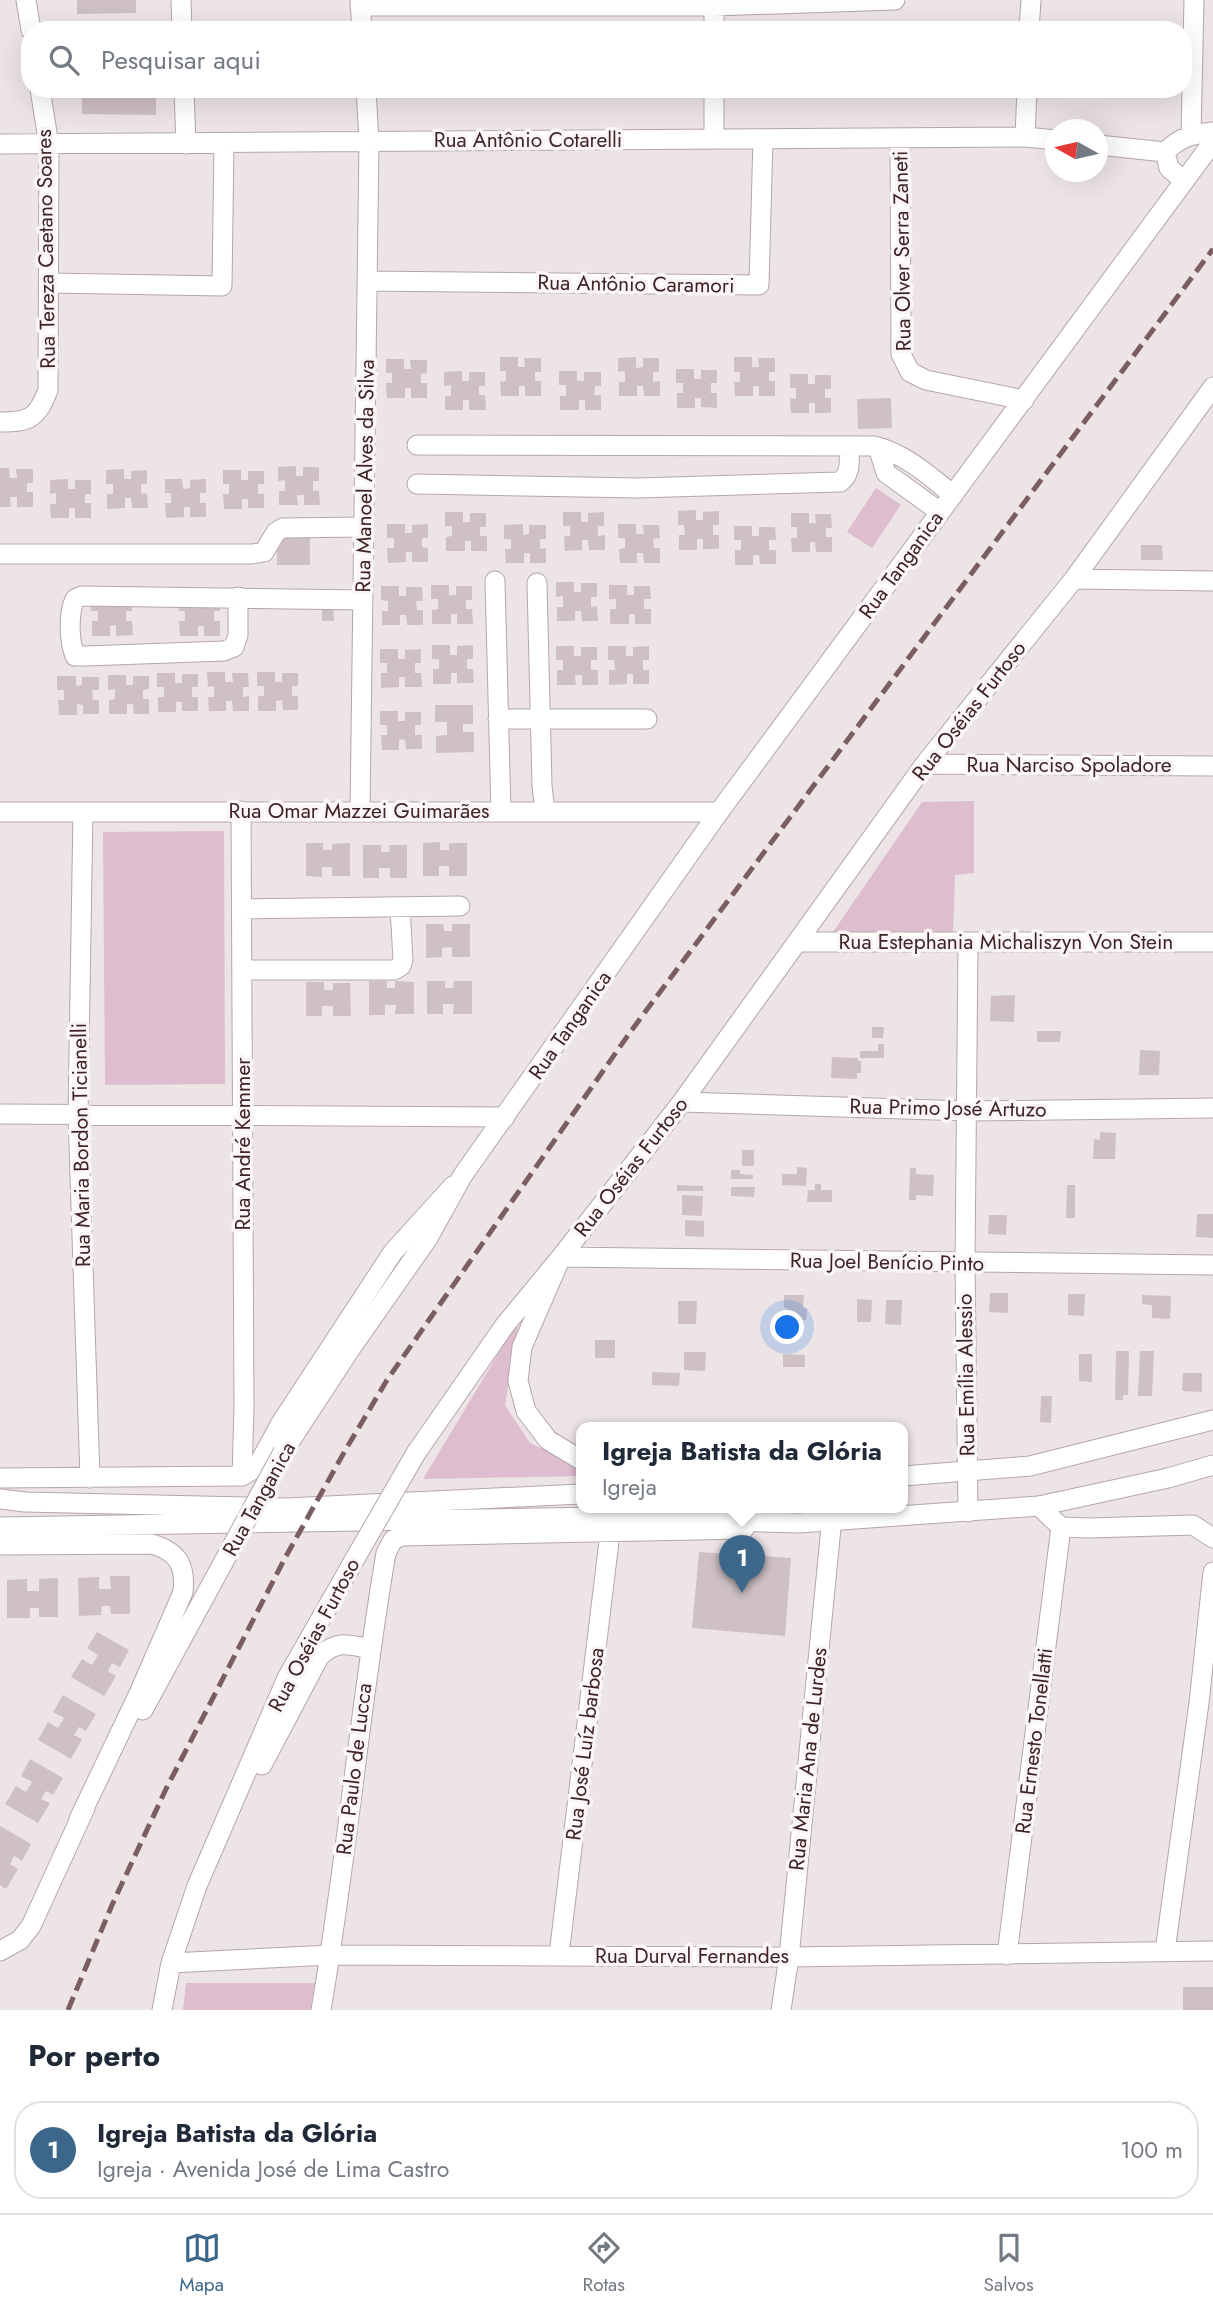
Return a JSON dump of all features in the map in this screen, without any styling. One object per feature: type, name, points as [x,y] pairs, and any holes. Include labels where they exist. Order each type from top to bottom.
[{"type":"street","points":[[26,0],[30,21]]},
{"type":"street","points":[[181,0],[182,21]]},
{"type":"street","points":[[361,21],[360,3],[894,0]]},
{"type":"street","points":[[1030,21],[1031,0]]},
{"type":"street","points":[[1192,90],[1194,0]]},
{"type":"street","points":[[714,3],[714,21]]},
{"type":"street","name":"Rua Tereza Caetano Soares","points":[[0,422],[23,422],[41,408],[48,390],[49,145],[41,98]]},
{"type":"street","points":[[184,98],[187,144]]},
{"type":"street","name":"Rua Manoel Alves da Silva","points":[[360,811],[369,141],[367,98]]},
{"type":"street","points":[[714,98],[715,139]]},
{"type":"street","points":[[1025,137],[1027,98]]},
{"type":"street","points":[[1191,135],[1192,98]]},
{"type":"street","points":[[1108,146],[1165,152],[1179,139],[1213,132]]},
{"type":"street","name":"Rua Olver Serra Zaneti","points":[[900,138],[901,354],[910,372],[926,380],[1024,400]]},
{"type":"street","name":"Rua Antônio Caramori","points":[[367,281],[759,285],[763,139]]},
{"type":"street","name":"Rua Antônio Cotarelli","points":[[0,144],[1045,139]]},
{"type":"street","name":"Rua Tanganica","points":[[0,1951],[20,1940],[31,1926],[79,1819],[161,1680],[283,1452],[428,1238],[463,1175],[719,812],[1213,142]]},
{"type":"street","points":[[49,283],[222,286],[224,143]]},
{"type":"street","points":[[1165,152],[1169,168],[1184,181]]},
{"type":"street","name":"Rua Oséias Furtoso","points":[[162,2010],[171,1963],[197,1886],[287,1678],[416,1453],[505,1325],[682,1102],[925,764],[1074,579],[1213,387]]},
{"type":"street","points":[[416,445],[878,447],[888,449],[926,472],[953,495]]},
{"type":"street","points":[[417,484],[638,488],[840,482],[846,478],[848,471],[849,446]]},
{"type":"street","points":[[878,447],[886,473],[940,512]]},
{"type":"street","points":[[0,554],[252,554],[264,552],[276,532],[283,528],[364,527]]},
{"type":"street","points":[[1074,579],[1213,581]]},
{"type":"street","points":[[495,581],[500,811]]},
{"type":"street","points":[[537,583],[545,812]]},
{"type":"street","points":[[238,597],[238,635],[234,647],[224,652],[75,656],[72,647],[71,607],[75,600],[82,596],[238,597],[363,600]]},
{"type":"street","points":[[498,719],[646,719]]},
{"type":"street","name":"Rua Narciso Spoladore","points":[[925,764],[1213,766]]},
{"type":"street","name":"Rua André Kemmer","points":[[241,811],[244,1407],[242,1476]]},
{"type":"street","name":"Rua Omar Mazzei Guimarães","points":[[0,813],[719,812]]},
{"type":"street","name":"Rua Maria Bordon Ticianelli","points":[[83,813],[78,1114],[90,1478]]},
{"type":"street","points":[[242,909],[460,906]]},
{"type":"street","points":[[242,970],[394,970],[401,966],[403,960],[400,907]]},
{"type":"street","name":"Rua Estephania Michaliszyn Von Stein","points":[[798,942],[1213,942]]},
{"type":"street","name":"Rua Emília Alessio","points":[[968,943],[965,1263],[968,1512]]},
{"type":"street","name":"Rua Primo José Artuzo","points":[[682,1102],[967,1111],[1213,1108]]},
{"type":"street","points":[[0,1114],[505,1118]]},
{"type":"street","points":[[0,1478],[242,1476],[257,1467],[281,1423],[393,1252],[463,1175]]},
{"type":"street","points":[[561,1257],[522,1347],[518,1381],[526,1411],[548,1440],[576,1457]]},
{"type":"street","name":"Rua Joel Benício Pinto","points":[[561,1257],[1213,1265]]},
{"type":"street","points":[[244,1407],[256,1421],[266,1424],[281,1423]]},
{"type":"street","points":[[908,1476],[1030,1466],[1213,1420]]},
{"type":"street","points":[[908,1513],[968,1512],[1039,1506],[1168,1478],[1213,1465]]},
{"type":"street","points":[[0,1499],[25,1502],[286,1508],[576,1494]]},
{"type":"street","points":[[1039,1506],[1062,1527],[1193,1525],[1213,1538]]},
{"type":"street","points":[[0,1527],[799,1523],[832,1514],[900,1513]]},
{"type":"street","name":"Rua Maria Ana de Lurdes","points":[[781,2010],[789,1957],[832,1514]]},
{"type":"street","name":"Rua Paulo de Lucca","points":[[321,2010],[370,1649],[386,1553],[393,1540],[401,1536],[606,1525]]},
{"type":"street","name":"Rua José Luíz barbosa","points":[[559,1955],[606,1525]]},
{"type":"street","name":"Rua Ernesto Tonellatti","points":[[1007,1955],[1062,1527]]},
{"type":"street","points":[[0,1545],[152,1544],[166,1548],[180,1562],[185,1576],[183,1592],[141,1690],[79,1819]]},
{"type":"street","points":[[1165,1951],[1199,1703],[1213,1572]]},
{"type":"street","points":[[197,1886],[319,1657],[330,1647],[341,1644],[370,1649]]},
{"type":"street","name":"Rua Durval Fernandes","points":[[171,1963],[330,1955],[789,1957],[1213,1951]]},
{"type":"shaded area","points":[[876,488],[901,505],[872,548],[847,532]]},
{"type":"shaded area","points":[[974,801],[974,873],[955,875],[953,934],[831,935],[922,802]]},
{"type":"shaded area","points":[[224,831],[225,1084],[105,1085],[103,832]]},
{"type":"shaded area","points":[[519,1319],[505,1405],[530,1443],[576,1465],[576,1476],[423,1479]]},
{"type":"shaded area","points":[[186,1983],[315,1983],[310,2010],[183,2010]]},
{"type":"building","points":[[77,0],[136,0],[136,13],[77,14]]},
{"type":"building","points":[[82,98],[156,98],[156,115],[82,114]]},
{"type":"building","points":[[500,357],[518,357],[518,367],[525,367],[524,358],[541,358],[541,372],[535,372],[535,381],[541,381],[541,396],[525,396],[525,386],[519,386],[519,396],[501,396],[500,382],[506,381],[506,371],[500,371]]},
{"type":"building","points":[[636,357],[636,368],[643,367],[643,358],[659,358],[659,372],[653,372],[653,382],[660,381],[660,396],[644,396],[643,386],[637,386],[637,396],[619,396],[619,382],[625,382],[625,371],[618,372],[618,358]]},
{"type":"building","points":[[734,357],[752,357],[752,367],[759,367],[758,358],[775,358],[775,372],[769,372],[769,381],[775,381],[775,396],[759,396],[759,386],[753,386],[753,396],[735,396],[734,382],[740,382],[740,372],[734,372]]},
{"type":"building","points":[[386,359],[404,359],[404,369],[411,369],[410,360],[427,360],[427,373],[421,374],[421,383],[427,383],[427,398],[411,398],[411,388],[405,388],[405,398],[387,398],[386,383],[392,383],[392,373],[386,373]]},
{"type":"building","points":[[676,369],[694,369],[694,379],[701,379],[701,370],[717,370],[717,383],[711,383],[711,393],[717,393],[717,408],[701,407],[701,398],[695,398],[695,408],[677,408],[677,393],[683,393],[683,383],[676,383]]},
{"type":"building","points":[[462,371],[462,381],[469,381],[469,372],[485,372],[485,386],[479,386],[479,395],[485,395],[486,410],[469,410],[469,400],[463,400],[463,410],[445,410],[445,396],[451,396],[451,385],[444,386],[444,372]]},
{"type":"building","points":[[559,371],[577,371],[577,381],[584,381],[584,372],[601,372],[601,386],[595,386],[594,395],[601,395],[601,410],[585,410],[585,400],[579,400],[579,410],[560,410],[560,396],[566,396],[566,385],[559,385]]},
{"type":"building","points":[[790,374],[808,374],[808,384],[815,384],[815,375],[831,375],[831,389],[825,389],[825,398],[831,398],[831,413],[815,413],[815,403],[809,403],[809,413],[791,413],[790,398],[796,399],[796,388],[790,388]]},
{"type":"building","points":[[891,398],[892,428],[858,429],[857,399]]},
{"type":"building","points":[[296,466],[296,476],[303,476],[303,467],[319,467],[319,481],[313,481],[313,491],[319,490],[320,505],[304,505],[304,495],[297,495],[298,505],[279,505],[279,491],[285,491],[285,480],[278,481],[278,467]]},
{"type":"building","points":[[0,468],[9,468],[10,478],[17,478],[16,469],[33,469],[33,483],[27,483],[27,492],[33,492],[33,507],[17,507],[17,497],[10,497],[11,507],[0,507]]},
{"type":"building","points":[[124,469],[124,479],[131,479],[131,471],[147,470],[147,484],[141,484],[141,493],[147,494],[148,508],[132,508],[131,498],[125,498],[125,508],[107,509],[107,494],[113,494],[113,484],[106,484],[106,470]]},
{"type":"building","points":[[223,470],[241,470],[241,480],[248,480],[248,471],[264,471],[264,484],[258,484],[258,494],[264,494],[264,508],[248,508],[248,499],[242,499],[242,509],[224,509],[223,494],[229,494],[229,484],[223,484]]},
{"type":"building","points":[[68,479],[68,489],[75,489],[75,480],[91,480],[91,494],[85,494],[85,503],[91,503],[91,518],[75,518],[75,508],[69,508],[69,518],[51,518],[50,504],[56,504],[56,493],[50,494],[50,480]]},
{"type":"building","points":[[165,479],[182,479],[183,489],[190,488],[190,480],[206,479],[206,493],[200,493],[200,503],[206,503],[206,517],[190,517],[190,507],[184,507],[184,517],[166,518],[165,503],[171,503],[171,493],[165,493]]},
{"type":"building","points":[[696,510],[696,520],[703,520],[703,512],[719,511],[719,525],[713,525],[713,535],[719,535],[719,549],[703,549],[703,539],[697,539],[697,550],[679,550],[679,535],[685,535],[684,525],[678,525],[678,511]]},
{"type":"building","points":[[445,512],[463,512],[463,522],[470,522],[470,513],[486,513],[486,527],[480,527],[480,536],[487,536],[487,551],[471,551],[471,541],[465,541],[465,551],[446,551],[446,537],[452,536],[452,526],[445,526]]},
{"type":"building","points":[[563,512],[581,512],[581,522],[588,522],[588,513],[604,512],[604,526],[598,526],[598,536],[605,535],[605,550],[589,550],[588,540],[582,540],[582,550],[565,551],[564,536],[570,536],[570,526],[563,526]]},
{"type":"building","points":[[791,513],[809,513],[809,523],[816,523],[815,514],[831,514],[832,528],[826,528],[826,537],[832,537],[832,552],[816,552],[815,542],[810,542],[810,552],[792,552],[791,538],[797,538],[797,527],[791,527]]},
{"type":"building","points":[[387,524],[405,524],[405,533],[412,533],[412,525],[428,524],[428,538],[422,538],[422,547],[428,548],[428,562],[412,562],[412,552],[406,552],[406,562],[388,563],[387,548],[394,548],[394,538],[387,538]]},
{"type":"building","points":[[523,524],[523,535],[529,534],[529,525],[546,525],[546,539],[540,539],[540,549],[546,548],[546,563],[530,563],[530,553],[524,553],[524,563],[506,563],[505,549],[511,549],[511,539],[504,539],[504,525]]},
{"type":"building","points":[[618,524],[636,524],[636,534],[644,534],[643,525],[659,525],[660,538],[653,539],[654,548],[660,548],[660,563],[644,563],[643,553],[637,553],[637,563],[620,563],[619,549],[625,548],[625,538],[618,538]]},
{"type":"building","points":[[734,526],[752,526],[752,536],[759,536],[759,527],[775,527],[776,540],[769,540],[769,550],[776,550],[776,564],[760,564],[759,555],[753,555],[753,565],[735,565],[735,550],[741,550],[741,540],[734,540]]},
{"type":"building","points":[[277,534],[310,534],[310,565],[277,565]]},
{"type":"building","points":[[1141,545],[1162,545],[1163,560],[1141,560]]},
{"type":"building","points":[[556,582],[574,582],[574,592],[581,592],[581,583],[597,583],[597,597],[591,597],[591,607],[597,606],[598,621],[582,621],[581,611],[575,611],[575,621],[557,621],[557,607],[563,607],[563,596],[556,597]]},
{"type":"building","points":[[431,585],[449,585],[449,595],[456,595],[456,586],[472,586],[472,600],[466,600],[466,609],[472,609],[473,624],[457,624],[457,614],[451,614],[451,624],[432,624],[432,610],[438,609],[438,599],[431,599]]},
{"type":"building","points":[[609,585],[627,585],[627,595],[634,595],[634,586],[650,586],[651,599],[644,599],[644,609],[651,609],[651,624],[635,624],[635,614],[629,614],[629,624],[610,624],[610,609],[616,609],[616,599],[609,599]]},
{"type":"building","points":[[381,586],[399,586],[399,596],[406,596],[406,587],[422,587],[423,601],[416,601],[417,610],[423,610],[423,625],[407,625],[406,615],[400,615],[400,625],[382,625],[382,611],[388,611],[388,601],[381,600]]},
{"type":"building","points":[[91,597],[109,597],[109,607],[116,607],[116,598],[132,598],[132,611],[126,611],[126,621],[132,621],[133,635],[116,636],[116,625],[110,626],[110,636],[92,636],[92,621],[98,621],[98,611],[91,611]]},
{"type":"building","points":[[179,597],[220,598],[220,611],[214,611],[214,621],[220,621],[220,636],[204,636],[204,626],[198,626],[198,636],[180,636],[179,621],[185,621],[185,611],[179,611]]},
{"type":"building","points":[[322,606],[333,606],[334,621],[322,621]]},
{"type":"building","points":[[432,645],[450,645],[450,655],[457,655],[457,646],[473,645],[473,659],[467,659],[467,669],[473,669],[474,683],[457,683],[457,673],[451,673],[451,684],[433,684],[433,669],[439,669],[439,659],[432,659]]},
{"type":"building","points":[[556,646],[574,646],[574,656],[581,656],[581,647],[597,647],[597,660],[591,660],[591,670],[598,670],[598,685],[582,685],[582,675],[575,675],[576,685],[557,685],[557,670],[563,670],[563,660],[556,660]]},
{"type":"building","points":[[608,646],[626,646],[626,656],[633,656],[633,647],[649,646],[649,660],[643,660],[643,670],[649,670],[649,684],[633,684],[633,674],[627,674],[627,684],[609,685],[609,670],[615,670],[614,660],[608,660]]},
{"type":"building","points":[[380,649],[398,649],[398,659],[405,659],[405,650],[421,649],[421,663],[415,663],[415,673],[421,673],[422,687],[405,687],[405,677],[399,677],[399,687],[381,688],[381,673],[387,673],[387,663],[380,663]]},
{"type":"building","points":[[207,672],[225,672],[225,682],[233,682],[232,673],[248,673],[249,687],[243,687],[243,697],[249,696],[249,711],[233,711],[232,701],[226,701],[226,711],[209,711],[208,697],[214,697],[214,686],[208,687]]},
{"type":"building","points":[[257,672],[275,672],[275,682],[282,682],[282,673],[298,673],[298,686],[292,686],[292,696],[298,696],[298,710],[283,710],[282,700],[276,701],[276,711],[258,711],[258,696],[264,696],[264,686],[257,686]]},
{"type":"building","points":[[157,673],[175,673],[175,683],[182,683],[182,674],[198,674],[198,687],[192,687],[192,697],[198,697],[198,711],[182,711],[182,702],[176,702],[176,712],[158,712],[158,697],[164,697],[164,687],[157,687]]},
{"type":"building","points":[[108,675],[126,675],[126,685],[133,685],[133,676],[149,676],[149,689],[143,690],[143,699],[149,699],[149,714],[134,714],[133,704],[127,704],[127,714],[109,714],[109,700],[115,699],[115,689],[108,690]]},
{"type":"building","points":[[57,676],[76,676],[76,686],[82,685],[82,677],[99,677],[99,690],[92,690],[93,700],[99,700],[99,714],[83,714],[83,705],[77,704],[77,715],[59,715],[58,700],[64,700],[64,690],[57,690]]},
{"type":"building","points":[[435,705],[473,705],[473,724],[463,724],[463,732],[474,732],[474,752],[436,753],[436,736],[447,735],[447,722],[435,722]]},
{"type":"building","points":[[380,711],[398,711],[398,721],[405,721],[405,712],[421,712],[421,725],[415,725],[415,735],[422,735],[422,749],[406,749],[405,740],[399,739],[399,750],[382,750],[381,735],[387,735],[387,725],[380,725]]},
{"type":"building","points":[[440,842],[440,850],[449,850],[449,843],[467,843],[467,876],[449,876],[449,866],[439,866],[439,876],[423,876],[423,843]]},
{"type":"building","points":[[306,843],[323,843],[323,850],[332,850],[332,844],[350,843],[350,876],[332,876],[332,867],[322,867],[322,877],[306,876]]},
{"type":"building","points":[[363,845],[381,845],[381,852],[390,852],[389,845],[407,845],[407,878],[390,878],[390,868],[379,868],[379,878],[363,878]]},
{"type":"building","points":[[426,924],[443,924],[444,931],[452,931],[452,924],[470,924],[470,957],[452,957],[452,947],[442,948],[442,957],[426,958]]},
{"type":"building","points":[[369,981],[387,981],[387,988],[395,988],[395,981],[414,982],[414,1014],[395,1014],[396,1005],[385,1005],[385,1015],[369,1015]]},
{"type":"building","points":[[427,981],[445,981],[445,988],[453,988],[454,981],[472,981],[472,1014],[453,1014],[454,1004],[443,1004],[443,1014],[427,1014]]},
{"type":"building","points":[[306,982],[324,982],[324,990],[333,990],[333,983],[350,983],[351,1016],[333,1016],[333,1006],[322,1006],[322,1016],[306,1016]]},
{"type":"building","points":[[1015,995],[1014,1022],[990,1021],[991,996]]},
{"type":"building","points":[[872,1027],[884,1027],[883,1038],[872,1038]]},
{"type":"building","points":[[1037,1031],[1061,1031],[1060,1042],[1037,1042]]},
{"type":"building","points":[[878,1044],[884,1044],[884,1058],[860,1058],[860,1051],[878,1051]]},
{"type":"building","points":[[1140,1050],[1160,1051],[1159,1075],[1139,1075]]},
{"type":"building","points":[[832,1057],[858,1058],[858,1061],[861,1061],[861,1073],[857,1073],[857,1079],[831,1078]]},
{"type":"building","points":[[1100,1132],[1116,1133],[1115,1159],[1093,1159],[1094,1139],[1100,1140]]},
{"type":"building","points":[[742,1150],[754,1150],[754,1166],[742,1166]]},
{"type":"building","points":[[797,1167],[807,1168],[806,1186],[782,1185],[782,1174],[797,1174]]},
{"type":"building","points":[[910,1168],[916,1168],[916,1174],[934,1175],[933,1196],[916,1195],[916,1200],[909,1200]]},
{"type":"building","points":[[731,1170],[753,1175],[753,1179],[731,1179]]},
{"type":"building","points":[[815,1184],[821,1184],[821,1190],[832,1190],[832,1202],[807,1202],[808,1190],[815,1190]]},
{"type":"building","points":[[677,1185],[703,1186],[703,1191],[677,1191]]},
{"type":"building","points":[[1067,1185],[1075,1185],[1075,1218],[1066,1218]]},
{"type":"building","points":[[731,1187],[755,1187],[754,1197],[731,1196]]},
{"type":"building","points":[[682,1195],[703,1196],[702,1216],[682,1215]]},
{"type":"building","points":[[1197,1214],[1213,1214],[1213,1238],[1196,1237]]},
{"type":"building","points":[[989,1215],[1007,1215],[1006,1235],[988,1234]]},
{"type":"building","points":[[685,1220],[704,1221],[704,1237],[685,1236]]},
{"type":"building","points":[[990,1293],[1008,1293],[1008,1313],[989,1312]]},
{"type":"building","points":[[1068,1294],[1085,1294],[1084,1316],[1068,1315]]},
{"type":"building","points":[[784,1295],[804,1295],[806,1320],[787,1320]]},
{"type":"building","points":[[1142,1295],[1171,1296],[1170,1319],[1152,1318],[1152,1305],[1142,1304]]},
{"type":"building","points":[[857,1299],[872,1300],[871,1322],[857,1322]]},
{"type":"building","points":[[886,1300],[902,1300],[901,1325],[885,1324]]},
{"type":"building","points":[[678,1301],[697,1301],[696,1324],[678,1324]]},
{"type":"building","points":[[595,1340],[615,1340],[615,1358],[595,1358]]},
{"type":"building","points":[[1116,1351],[1129,1351],[1128,1395],[1123,1395],[1123,1400],[1115,1400]]},
{"type":"building","points":[[1140,1351],[1154,1351],[1152,1396],[1138,1396]]},
{"type":"building","points":[[684,1352],[706,1352],[705,1371],[684,1370]]},
{"type":"building","points":[[783,1354],[805,1355],[805,1367],[783,1367]]},
{"type":"building","points":[[1079,1354],[1092,1354],[1092,1382],[1079,1381]]},
{"type":"building","points":[[652,1372],[680,1373],[679,1386],[652,1385]]},
{"type":"building","points":[[1183,1373],[1202,1373],[1202,1392],[1182,1391]]},
{"type":"building","points":[[1041,1396],[1052,1396],[1051,1423],[1040,1422]]},
{"type":"building","points":[[699,1552],[791,1558],[785,1636],[692,1628]]},
{"type":"building","points":[[110,1576],[130,1576],[130,1614],[111,1614],[110,1606],[102,1606],[101,1615],[79,1616],[78,1578],[99,1577],[99,1589],[111,1589]]},
{"type":"building","points":[[58,1578],[58,1617],[39,1617],[39,1608],[30,1608],[30,1618],[7,1618],[7,1580],[27,1579],[27,1591],[39,1591],[39,1579]]},
{"type":"building","points":[[97,1632],[129,1650],[120,1667],[112,1663],[108,1671],[116,1676],[104,1696],[71,1677],[82,1659],[92,1665],[98,1655],[87,1648]]},
{"type":"building","points":[[63,1695],[96,1714],[86,1731],[79,1727],[74,1735],[82,1739],[71,1759],[38,1740],[48,1722],[58,1728],[64,1718],[53,1712]]},
{"type":"building","points":[[30,1759],[63,1778],[53,1795],[46,1791],[41,1799],[50,1803],[38,1823],[5,1804],[16,1786],[26,1792],[32,1782],[21,1776]]},
{"type":"building","points":[[0,1826],[31,1844],[22,1861],[14,1856],[10,1864],[18,1869],[6,1889],[0,1885]]},
{"type":"building","points":[[1183,1987],[1213,1987],[1213,2010],[1183,2010]]},
{"type":"railway","points":[[68,2010],[112,1905],[166,1789],[285,1558],[387,1380],[631,1031],[1213,249]]},
{"type":"place","name":"Igreja Batista da Glória","points":[[742,1593]]}]
